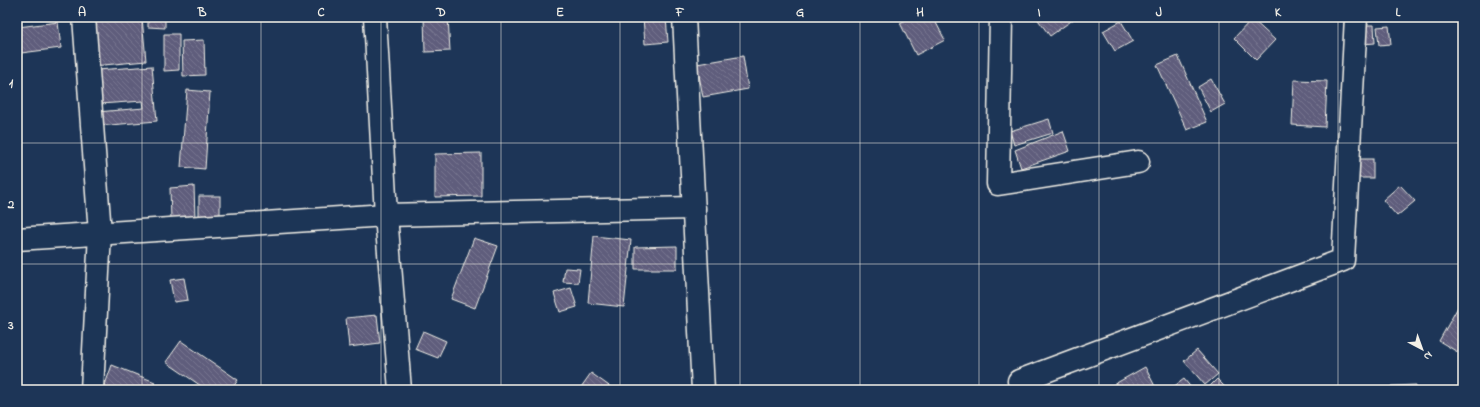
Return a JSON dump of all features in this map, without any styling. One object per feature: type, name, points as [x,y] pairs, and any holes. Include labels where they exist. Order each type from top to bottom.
[{"type":"street","points":[[84,17],[100,232],[92,390]]},
{"type":"street","points":[[375,17],[386,215],[400,390]]},
{"type":"street","points":[[684,17],[703,390]]},
{"type":"street","points":[[1001,17],[998,184],[1138,162]]},
{"type":"street","points":[[1019,382],[1343,260],[1356,17]]},
{"type":"street","points":[[17,239],[100,232],[386,215],[694,208]]},
{"type":"building","points":[[89,17],[142,17],[146,61],[93,66]]},
{"type":"building","points":[[148,17],[165,17],[165,28],[148,27]]},
{"type":"building","points":[[424,17],[448,17],[450,51],[425,52]]},
{"type":"building","points":[[643,17],[666,17],[668,42],[645,44]]},
{"type":"building","points":[[911,17],[933,17],[945,40],[916,55],[900,23]]},
{"type":"building","points":[[1036,17],[1073,17],[1074,19],[1050,36]]},
{"type":"building","points":[[1252,19],[1275,40],[1256,60],[1234,38]]},
{"type":"building","points":[[1121,21],[1133,41],[1115,51],[1103,31]]},
{"type":"building","points":[[58,22],[61,48],[21,53],[18,27]]},
{"type":"building","points":[[1363,25],[1374,25],[1375,43],[1363,44]]},
{"type":"building","points":[[1389,26],[1391,44],[1379,45],[1377,27]]},
{"type":"building","points":[[164,34],[179,34],[179,70],[164,71]]},
{"type":"building","points":[[204,40],[205,75],[183,76],[182,41]]},
{"type":"building","points":[[743,56],[748,89],[703,97],[697,64]]},
{"type":"building","points":[[1178,56],[1207,122],[1187,130],[1157,65]]},
{"type":"building","points":[[152,66],[157,121],[98,126],[97,112],[144,108],[143,101],[100,104],[97,70]]},
{"type":"building","points":[[1211,79],[1225,104],[1211,112],[1198,87]]},
{"type":"building","points":[[1294,80],[1327,81],[1325,127],[1292,125]]},
{"type":"building","points":[[187,90],[210,92],[205,169],[181,167]]},
{"type":"building","points":[[1049,119],[1053,133],[1014,145],[1010,131]]},
{"type":"building","points":[[1063,131],[1070,151],[1021,168],[1015,150]]},
{"type":"building","points":[[481,153],[481,196],[435,197],[435,154]]},
{"type":"building","points":[[1352,159],[1373,159],[1373,178],[1352,178]]},
{"type":"building","points":[[1400,185],[1415,201],[1397,216],[1383,200]]},
{"type":"building","points":[[194,186],[195,219],[171,220],[170,188]]},
{"type":"building","points":[[199,196],[220,196],[220,220],[199,220]]},
{"type":"building","points":[[594,236],[631,240],[624,307],[588,303]]},
{"type":"building","points":[[474,238],[498,246],[475,308],[451,299]]},
{"type":"building","points":[[677,246],[677,269],[635,269],[635,247]]},
{"type":"building","points":[[565,268],[580,269],[578,283],[563,282]]},
{"type":"building","points":[[184,278],[188,300],[174,302],[170,280]]},
{"type":"building","points":[[571,288],[577,307],[560,312],[554,293]]},
{"type":"building","points":[[1458,307],[1463,310],[1463,351],[1461,354],[1439,341]]},
{"type":"building","points":[[377,315],[380,343],[349,347],[346,318]]},
{"type":"building","points":[[423,331],[446,341],[438,358],[415,349]]},
{"type":"building","points":[[181,341],[238,380],[231,390],[207,390],[166,362]]},
{"type":"building","points":[[1197,350],[1218,374],[1205,385],[1184,361]]},
{"type":"building","points":[[112,365],[155,382],[152,390],[103,390]]},
{"type":"building","points":[[1145,367],[1157,390],[1104,390]]},
{"type":"building","points":[[591,373],[612,388],[610,390],[579,390]]},
{"type":"building","points":[[1184,379],[1193,390],[1169,390]]},
{"type":"building","points":[[1217,379],[1228,390],[1206,390]]},
{"type":"building","points":[[1416,385],[1416,390],[1391,390],[1391,386]]}]
